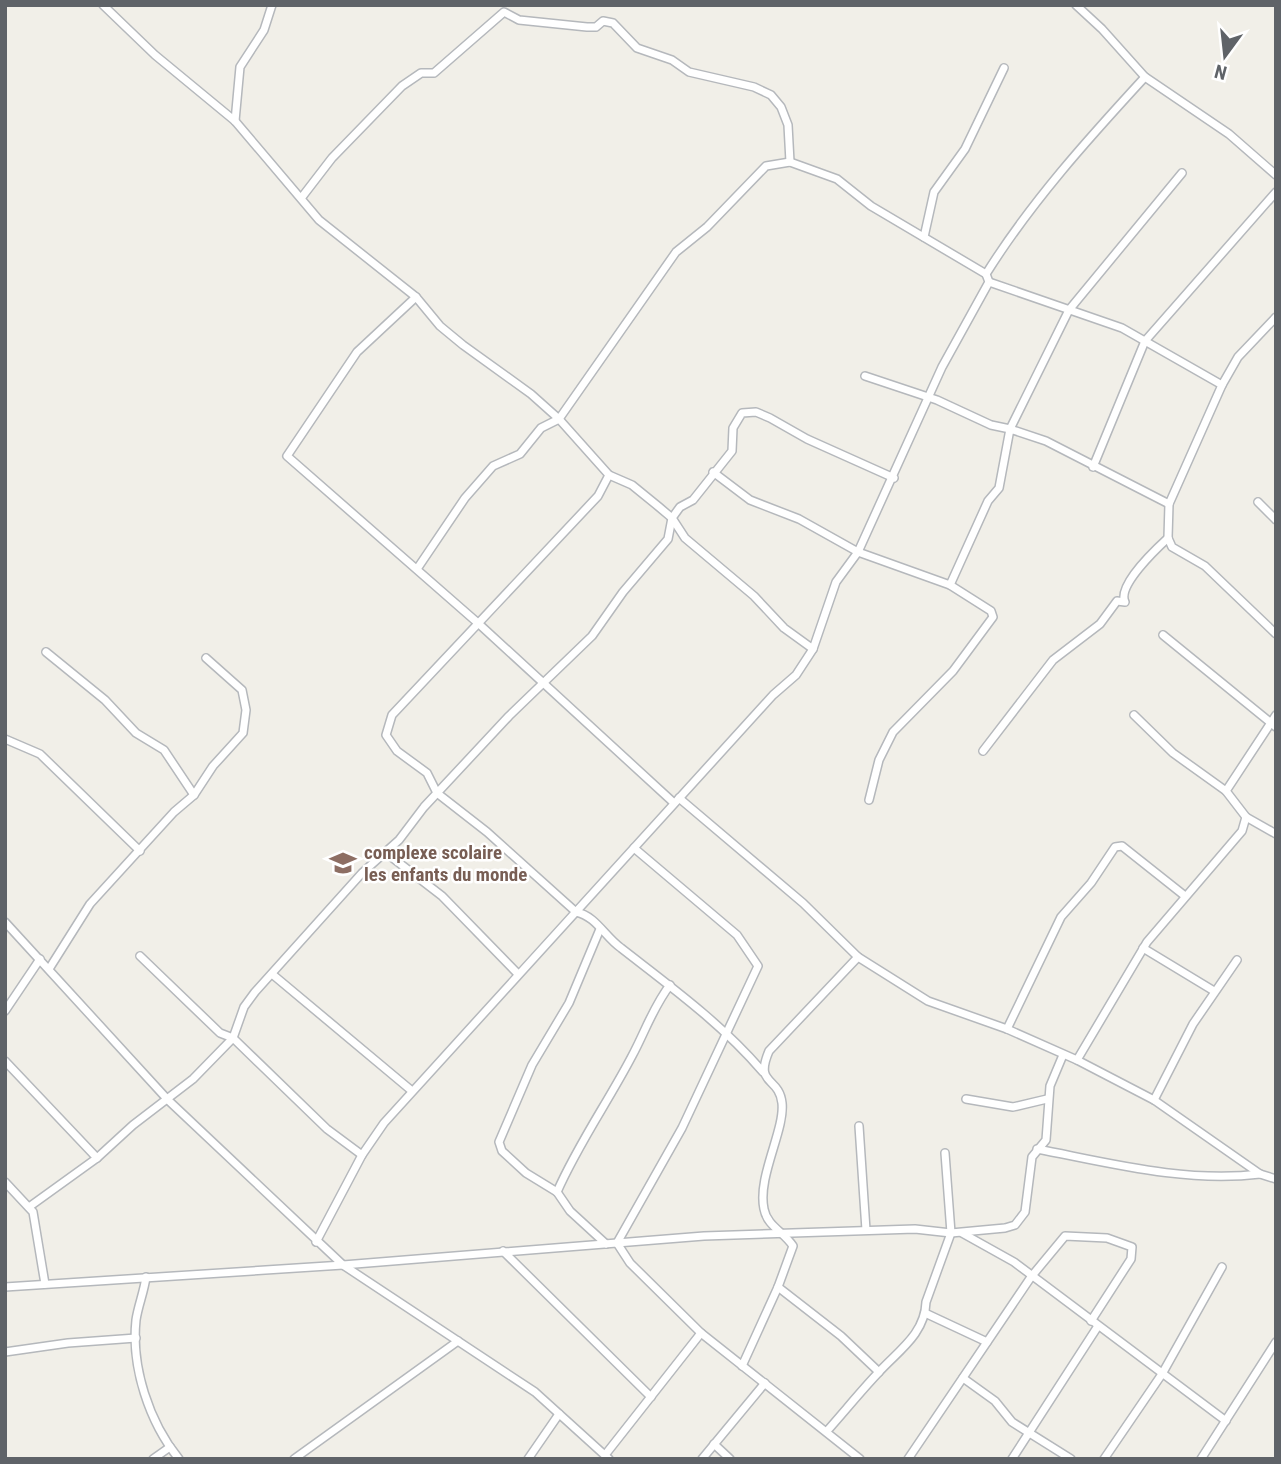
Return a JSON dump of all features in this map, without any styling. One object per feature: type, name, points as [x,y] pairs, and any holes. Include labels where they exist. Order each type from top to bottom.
[{"type":"street","points":[[103,5],[155,55],[235,121],[319,220],[416,297],[448,332],[531,394],[559,419],[609,475],[632,485],[672,518],[685,538],[754,596],[784,628],[813,649]]},
{"type":"street","points":[[235,121],[240,67],[264,30],[272,5]]},
{"type":"street","points":[[1076,5],[1102,29],[1145,77],[1229,134],[1276,176]]},
{"type":"street","points":[[302,197],[332,158],[402,86],[421,73],[434,73],[504,12],[519,20],[587,27],[596,27],[603,21],[613,23],[636,48],[673,60],[689,72],[762,90],[781,107],[788,125],[790,162]]},
{"type":"street","points":[[924,237],[934,192],[965,149],[1004,68]]},
{"type":"street","points":[[316,1242],[362,1155],[412,1091],[773,695],[796,675],[813,649],[836,582],[858,552],[975,302],[1010,237],[1145,77]]},
{"type":"street","points":[[417,569],[465,498],[493,466],[520,454],[541,428],[559,419],[676,252],[707,227],[766,166],[790,162],[837,179],[871,206],[988,278],[1122,328],[1222,385]]},
{"type":"street","points":[[950,585],[988,501],[999,488],[1010,429],[1069,310],[1182,173]]},
{"type":"street","points":[[1093,467],[1144,341],[1276,192]]},
{"type":"street","points":[[416,297],[357,352],[287,456],[479,624],[543,686],[677,801],[803,903],[858,957],[928,1001],[1007,1029],[1077,1060],[1154,1100],[1259,1174],[1276,1179]]},
{"type":"street","points":[[1276,317],[1238,357],[1222,385],[1169,504],[1168,538],[1172,547],[1205,566],[1276,634]]},
{"type":"street","points":[[865,376],[929,398],[991,425],[1046,441],[1169,504]]},
{"type":"street","points":[[29,1207],[97,1158],[133,1125],[168,1100],[233,1038],[244,1007],[348,888],[385,852],[509,716],[593,636],[623,592],[668,539],[672,518],[680,507],[692,500],[732,452],[733,428],[742,413],[751,411],[770,418],[807,439],[894,478]]},
{"type":"street","points":[[713,472],[750,500],[799,519],[858,552],[950,585],[991,611],[993,617],[953,671],[893,732],[879,760],[869,800]]},
{"type":"street","points":[[609,475],[597,496],[423,681],[393,715],[386,729],[392,746],[427,773],[437,793],[487,832],[576,912],[593,919],[600,929],[726,1032],[776,1088],[783,1105],[762,1199],[768,1221],[785,1235],[793,1246],[778,1287],[742,1366]]},
{"type":"street","points":[[1258,502],[1276,520]]},
{"type":"street","points":[[983,751],[1053,660],[1100,624],[1117,601],[1125,602],[1124,591],[1132,578],[1151,553],[1168,538]]},
{"type":"street","points":[[1163,635],[1273,724]]},
{"type":"street","points":[[46,653],[105,700],[136,733],[164,750],[194,795]]},
{"type":"street","points":[[49,969],[90,904],[194,795],[213,766],[239,741],[243,733],[246,710],[242,690],[206,658]]},
{"type":"street","points":[[1134,715],[1173,753],[1226,791],[1246,817],[1276,834]]},
{"type":"street","points":[[1226,791],[1273,724],[1276,715]]},
{"type":"street","points":[[5,739],[40,754],[140,851]]},
{"type":"street","points":[[1077,1060],[1143,948],[1242,831],[1246,817]]},
{"type":"street","points":[[1007,1029],[1061,917],[1091,883],[1115,847],[1122,846],[1185,896]]},
{"type":"street","points":[[617,1243],[682,1128],[757,970],[757,961],[737,935],[634,848]]},
{"type":"street","points":[[385,852],[442,896],[518,974]]},
{"type":"street","points":[[5,922],[168,1100],[316,1242],[343,1265],[535,1392],[607,1457],[701,1333]]},
{"type":"street","points":[[600,929],[569,1003],[532,1065],[499,1137],[499,1146],[514,1162],[557,1192],[570,1212],[606,1244]]},
{"type":"street","points":[[1143,948],[1214,991]]},
{"type":"street","points":[[140,956],[220,1033],[233,1038],[327,1129],[362,1155]]},
{"type":"street","points":[[763,1072],[769,1051],[858,957]]},
{"type":"street","points":[[5,1011],[40,959]]},
{"type":"street","points":[[1154,1100],[1214,991],[1237,960]]},
{"type":"street","points":[[272,974],[412,1091]]},
{"type":"street","points":[[557,1192],[588,1128],[631,1058],[654,1005],[670,985]]},
{"type":"street","points":[[5,1287],[343,1265],[704,1236],[915,1229],[962,1233],[1005,1228],[1020,1220],[1025,1212],[1032,1157],[1046,1140],[1047,1100],[1063,1055]]},
{"type":"street","points":[[5,1060],[97,1158]]},
{"type":"street","points":[[966,1099],[1013,1107],[1047,1100]]},
{"type":"street","points":[[859,1126],[866,1230]]},
{"type":"street","points":[[1037,1149],[1171,1173],[1227,1178],[1259,1174]]},
{"type":"street","points":[[827,1432],[879,1372],[910,1342],[925,1313],[926,1302],[951,1233],[946,1153]]},
{"type":"street","points":[[5,1182],[29,1207],[35,1219],[45,1284]]},
{"type":"street","points":[[962,1233],[1014,1262],[1226,1421]]},
{"type":"street","points":[[908,1459],[1031,1277],[1065,1236],[1107,1238],[1126,1242],[1132,1247],[1131,1259],[1095,1324],[1012,1459]]},
{"type":"street","points":[[617,1243],[630,1263],[701,1333],[860,1459]]},
{"type":"street","points":[[503,1251],[651,1397]]},
{"type":"street","points":[[1104,1459],[1162,1374],[1222,1267]]},
{"type":"street","points":[[146,1277],[136,1319],[137,1369],[144,1394],[170,1447],[179,1459]]},
{"type":"street","points":[[778,1287],[841,1336],[879,1372]]},
{"type":"street","points":[[925,1313],[987,1342]]},
{"type":"street","points":[[5,1352],[68,1343],[136,1338]]},
{"type":"street","points":[[294,1459],[458,1341]]},
{"type":"street","points":[[1201,1459],[1276,1342]]},
{"type":"street","points":[[963,1378],[995,1401],[1012,1422],[1031,1431],[1071,1459]]},
{"type":"street","points":[[702,1459],[765,1383]]},
{"type":"street","points":[[528,1459],[559,1414]]},
{"type":"street","points":[[714,1444],[730,1459]]},
{"type":"street","points":[[153,1459],[170,1447]]},
{"type":"place","name":"complexe scolaire les enfants du monde","points":[[343,863]]}]
